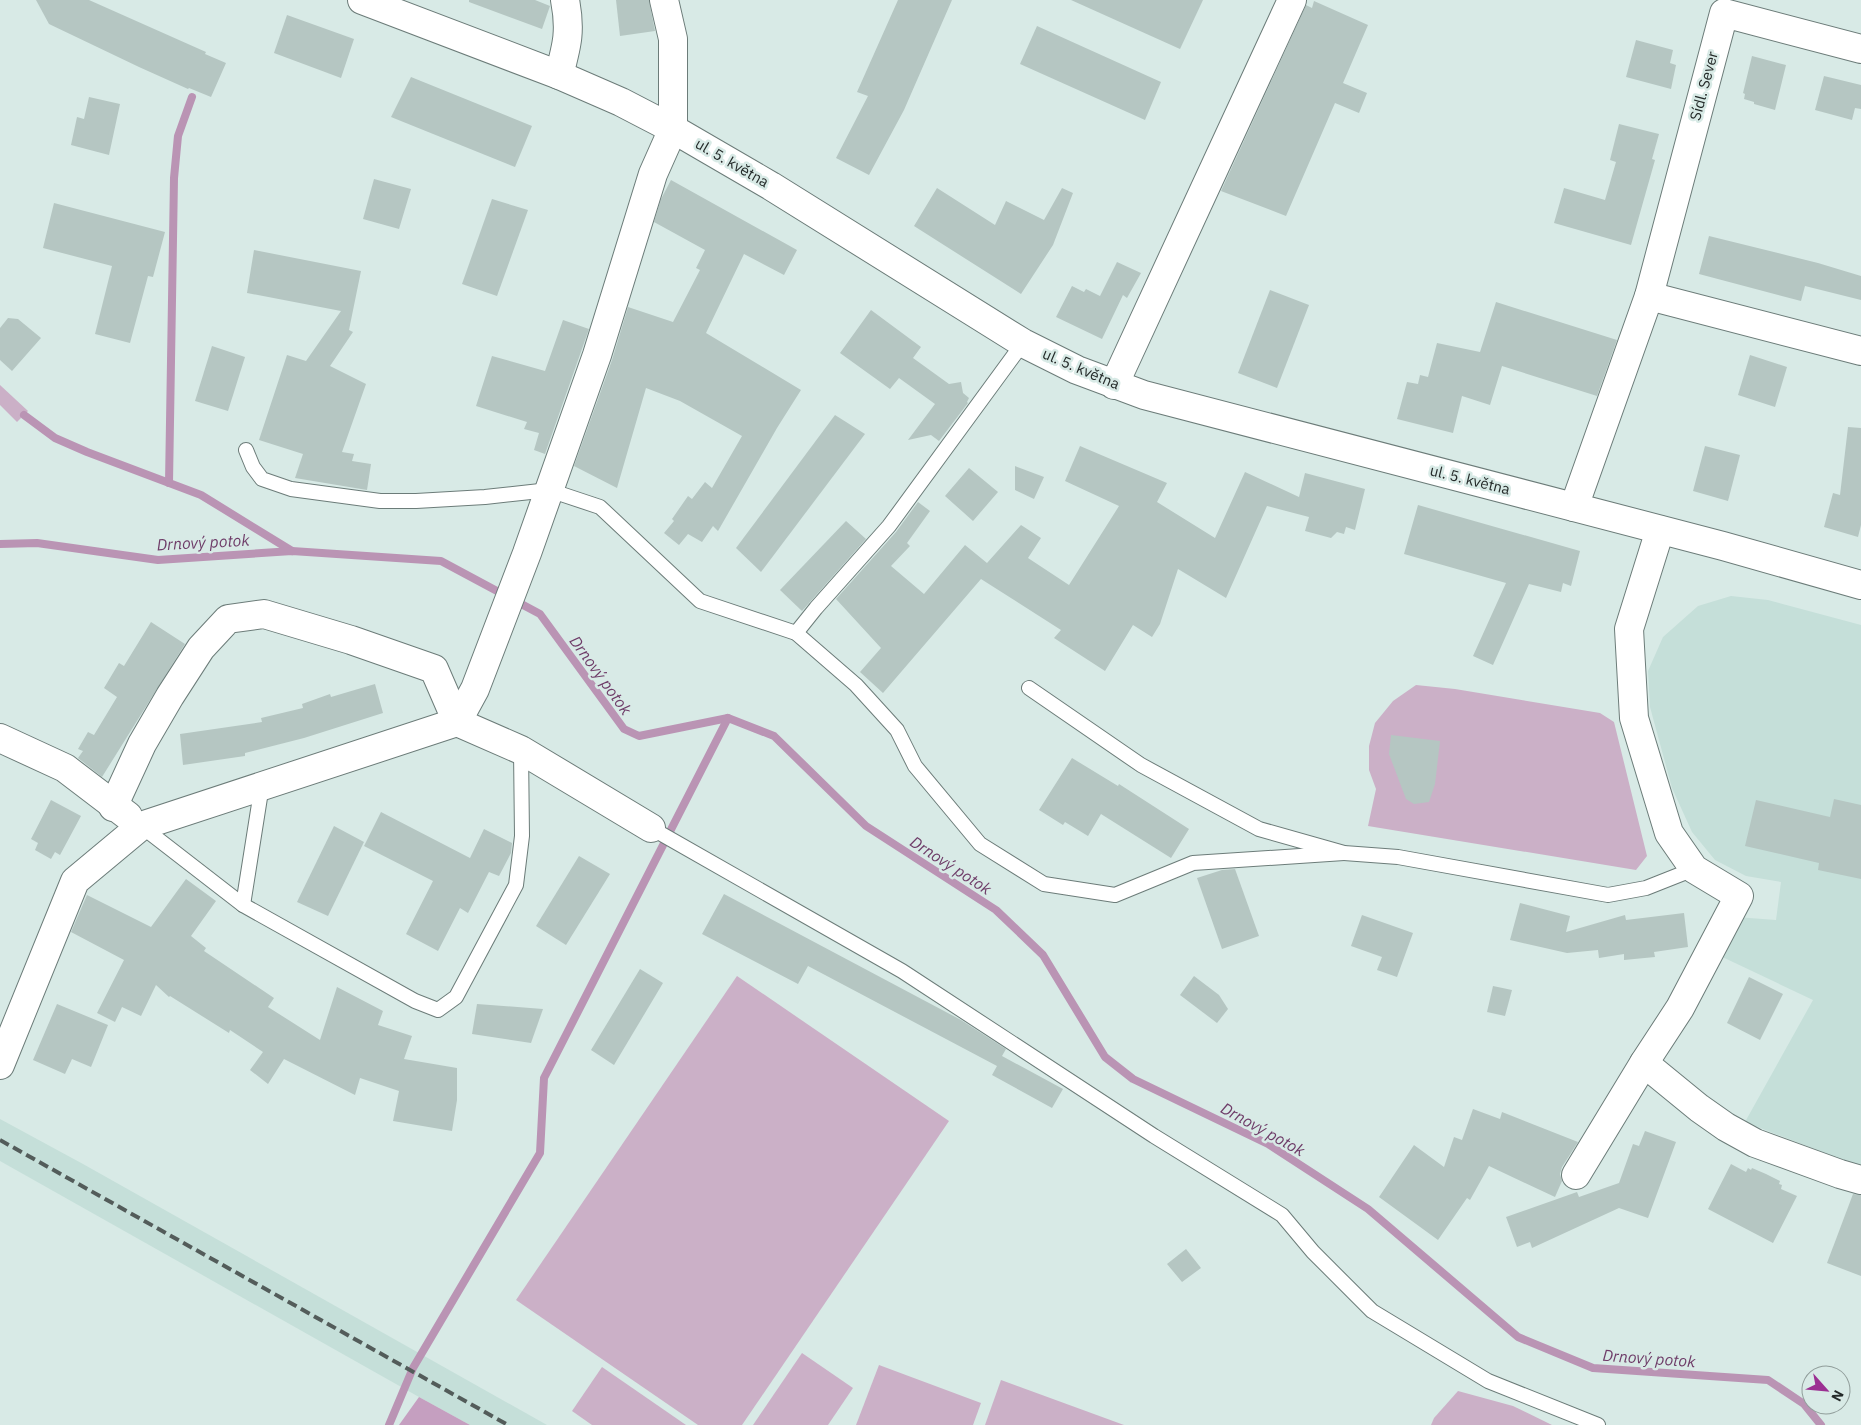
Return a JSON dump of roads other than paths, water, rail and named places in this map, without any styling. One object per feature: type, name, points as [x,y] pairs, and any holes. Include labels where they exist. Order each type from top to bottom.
[{"type":"street","name":"ul. 5. května","points":[[362,0],[559,75],[621,102],[673,129],[771,186],[1023,343],[1077,370],[1114,385],[1861,584]]},
{"type":"street","points":[[559,75],[568,42],[569,30],[565,0]]},
{"type":"street","points":[[457,722],[475,689],[527,553],[597,354],[653,174],[673,129],[673,39],[664,0]]},
{"type":"street","points":[[1114,385],[1292,0]]},
{"type":"street","name":"Sídl. Sever","points":[[1574,507],[1649,296],[1724,13],[1861,49]]},
{"type":"street","points":[[1649,296],[1861,351]]},
{"type":"street","points":[[1576,1175],[1680,1008],[1739,896],[1694,869],[1669,833],[1634,718],[1629,629],[1660,530]]},
{"type":"street","points":[[113,806],[142,744],[166,704],[201,648],[228,619],[264,614],[351,640],[434,670],[457,722]]},
{"type":"street","points":[[0,1065],[75,881],[141,826],[457,722],[521,750],[651,828]]},
{"type":"street","points":[[0,738],[65,768],[141,826]]},
{"type":"street","points":[[1644,1063],[1726,1127],[1756,1143],[1861,1180]]},
{"type":"lane","points":[[796,633],[889,526],[1023,343]]},
{"type":"lane","points":[[246,450],[252,467],[262,479],[291,489],[380,501],[416,501],[549,490],[600,507],[700,601],[796,633],[856,685],[897,730],[916,766],[980,844],[1044,884],[1115,895],[1193,863],[1344,853],[1398,857],[1608,895],[1646,888],[1694,869]]},
{"type":"lane","points":[[1028,688],[1141,765],[1259,829],[1344,853]]},
{"type":"lane","points":[[141,826],[244,905],[415,1001],[438,1010],[456,997],[516,885],[522,836],[521,750]]},
{"type":"lane","points":[[244,905],[262,785]]},
{"type":"lane","points":[[651,828],[902,970],[1154,1136],[1282,1215],[1313,1252],[1372,1311],[1488,1381],[1598,1425]]},
{"type":"waterway","points":[[169,483],[174,178],[178,136],[192,97]]},
{"type":"waterway","points":[[24,415],[55,438],[201,495],[292,551]]},
{"type":"waterway","name":"Drnový potok","points":[[0,544],[37,543],[158,560],[292,551],[441,561],[540,614],[624,729],[639,736],[728,718],[774,736],[866,826],[996,910],[1043,955],[1105,1057],[1133,1079],[1268,1144],[1368,1209],[1518,1337],[1593,1368],[1768,1380],[1804,1404],[1821,1425]]},
{"type":"waterway","points":[[389,1425],[413,1368],[540,1153],[544,1078],[728,718]]},
{"type":"railway","points":[[0,1140],[508,1425]]}]
